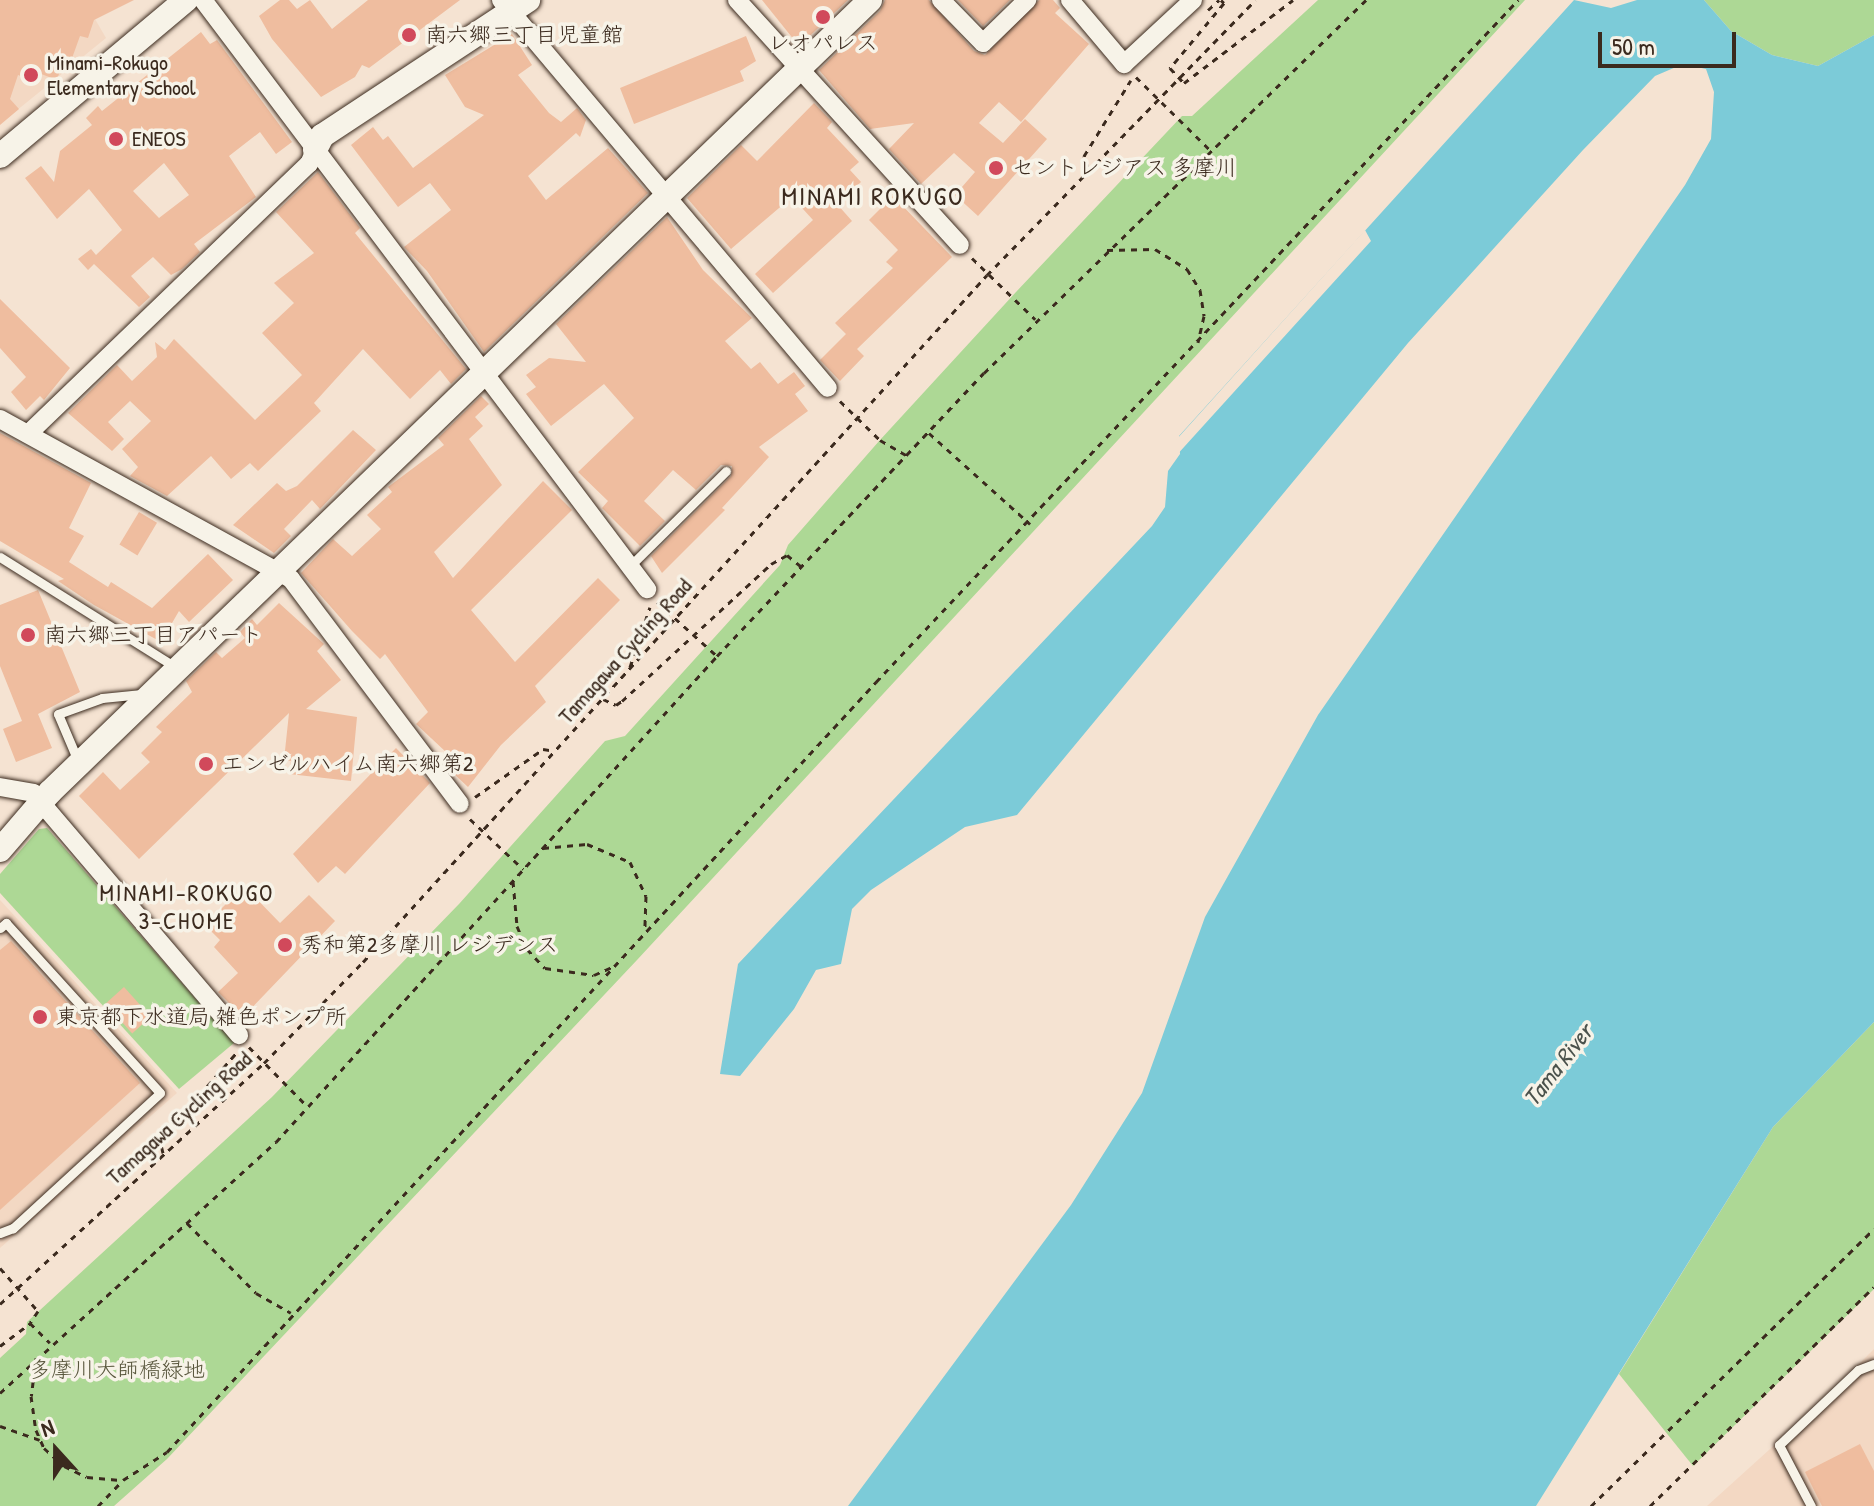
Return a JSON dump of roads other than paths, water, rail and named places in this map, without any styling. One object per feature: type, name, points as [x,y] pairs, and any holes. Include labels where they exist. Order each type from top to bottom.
[{"type":"street","points":[[0,156],[186,0]]},
{"type":"street","points":[[203,0],[652,596]]},
{"type":"street","points":[[737,0],[965,252]]},
{"type":"street","points":[[0,850],[79,764],[870,0]]},
{"type":"street","points":[[941,0],[983,43],[1027,0]]},
{"type":"street","points":[[1070,0],[1124,64],[1193,0]]},
{"type":"street","points":[[28,434],[309,164],[322,136],[514,4],[667,197],[834,394]]},
{"type":"street","points":[[0,419],[280,569],[460,804]]},
{"type":"street","points":[[0,787],[33,793],[244,1041]]},
{"type":"lane","points":[[630,566],[726,471]]},
{"type":"lane","points":[[0,557],[178,669]]},
{"type":"lane","points":[[79,764],[58,714],[102,698],[152,694]]},
{"type":"lane","points":[[0,928],[6,923],[160,1093],[13,1228],[0,1233]]},
{"type":"lane","points":[[1811,1506],[1779,1445],[1858,1370],[1874,1364]]},
{"type":"water","name":"Tama River","points":[[1574,0],[1611,8],[1637,0],[1704,0],[1731,31],[1772,55],[1818,66],[1874,35],[1874,1022],[1773,1127],[1536,1506],[848,1506],[1071,1205],[1142,1093],[1205,917],[1318,715],[1685,185],[1711,139],[1714,92],[1706,69],[1683,64],[1655,76],[1583,150],[1408,343],[1017,815],[965,827],[871,890],[852,909],[841,964],[816,970],[794,1009],[740,1076],[720,1074],[738,964],[1152,526],[1165,507],[1168,471],[1180,454],[1179,436]]},
{"type":"place","name":"レオパレス","points":[[823,17]]},
{"type":"place","name":"南六郷三丁目児童館","points":[[409,35]]},
{"type":"place","name":"Minami-Rokugo Elementary School","points":[[31,75]]},
{"type":"place","name":"ENEOS","points":[[116,139]]},
{"type":"place","name":"セントレジアス 多摩川","points":[[996,168]]},
{"type":"place","name":"南六郷三丁目アパート","points":[[28,635]]},
{"type":"place","name":"エンゼルハイム南六郷第2","points":[[206,764]]},
{"type":"place","name":"秀和第2多摩川 レジデンス","points":[[285,945]]},
{"type":"place","name":"東京都下水道局 雑色ポンプ所","points":[[40,1017]]},
{"type":"district","name":"MINAMI ROKUGO","points":[[873,196]]},
{"type":"district","name":"MINAMI-ROKUGO 3-CHOME","points":[[187,907]]},
{"type":"park label","name":"多摩川大師橋緑地","points":[[117,1370]]}]
